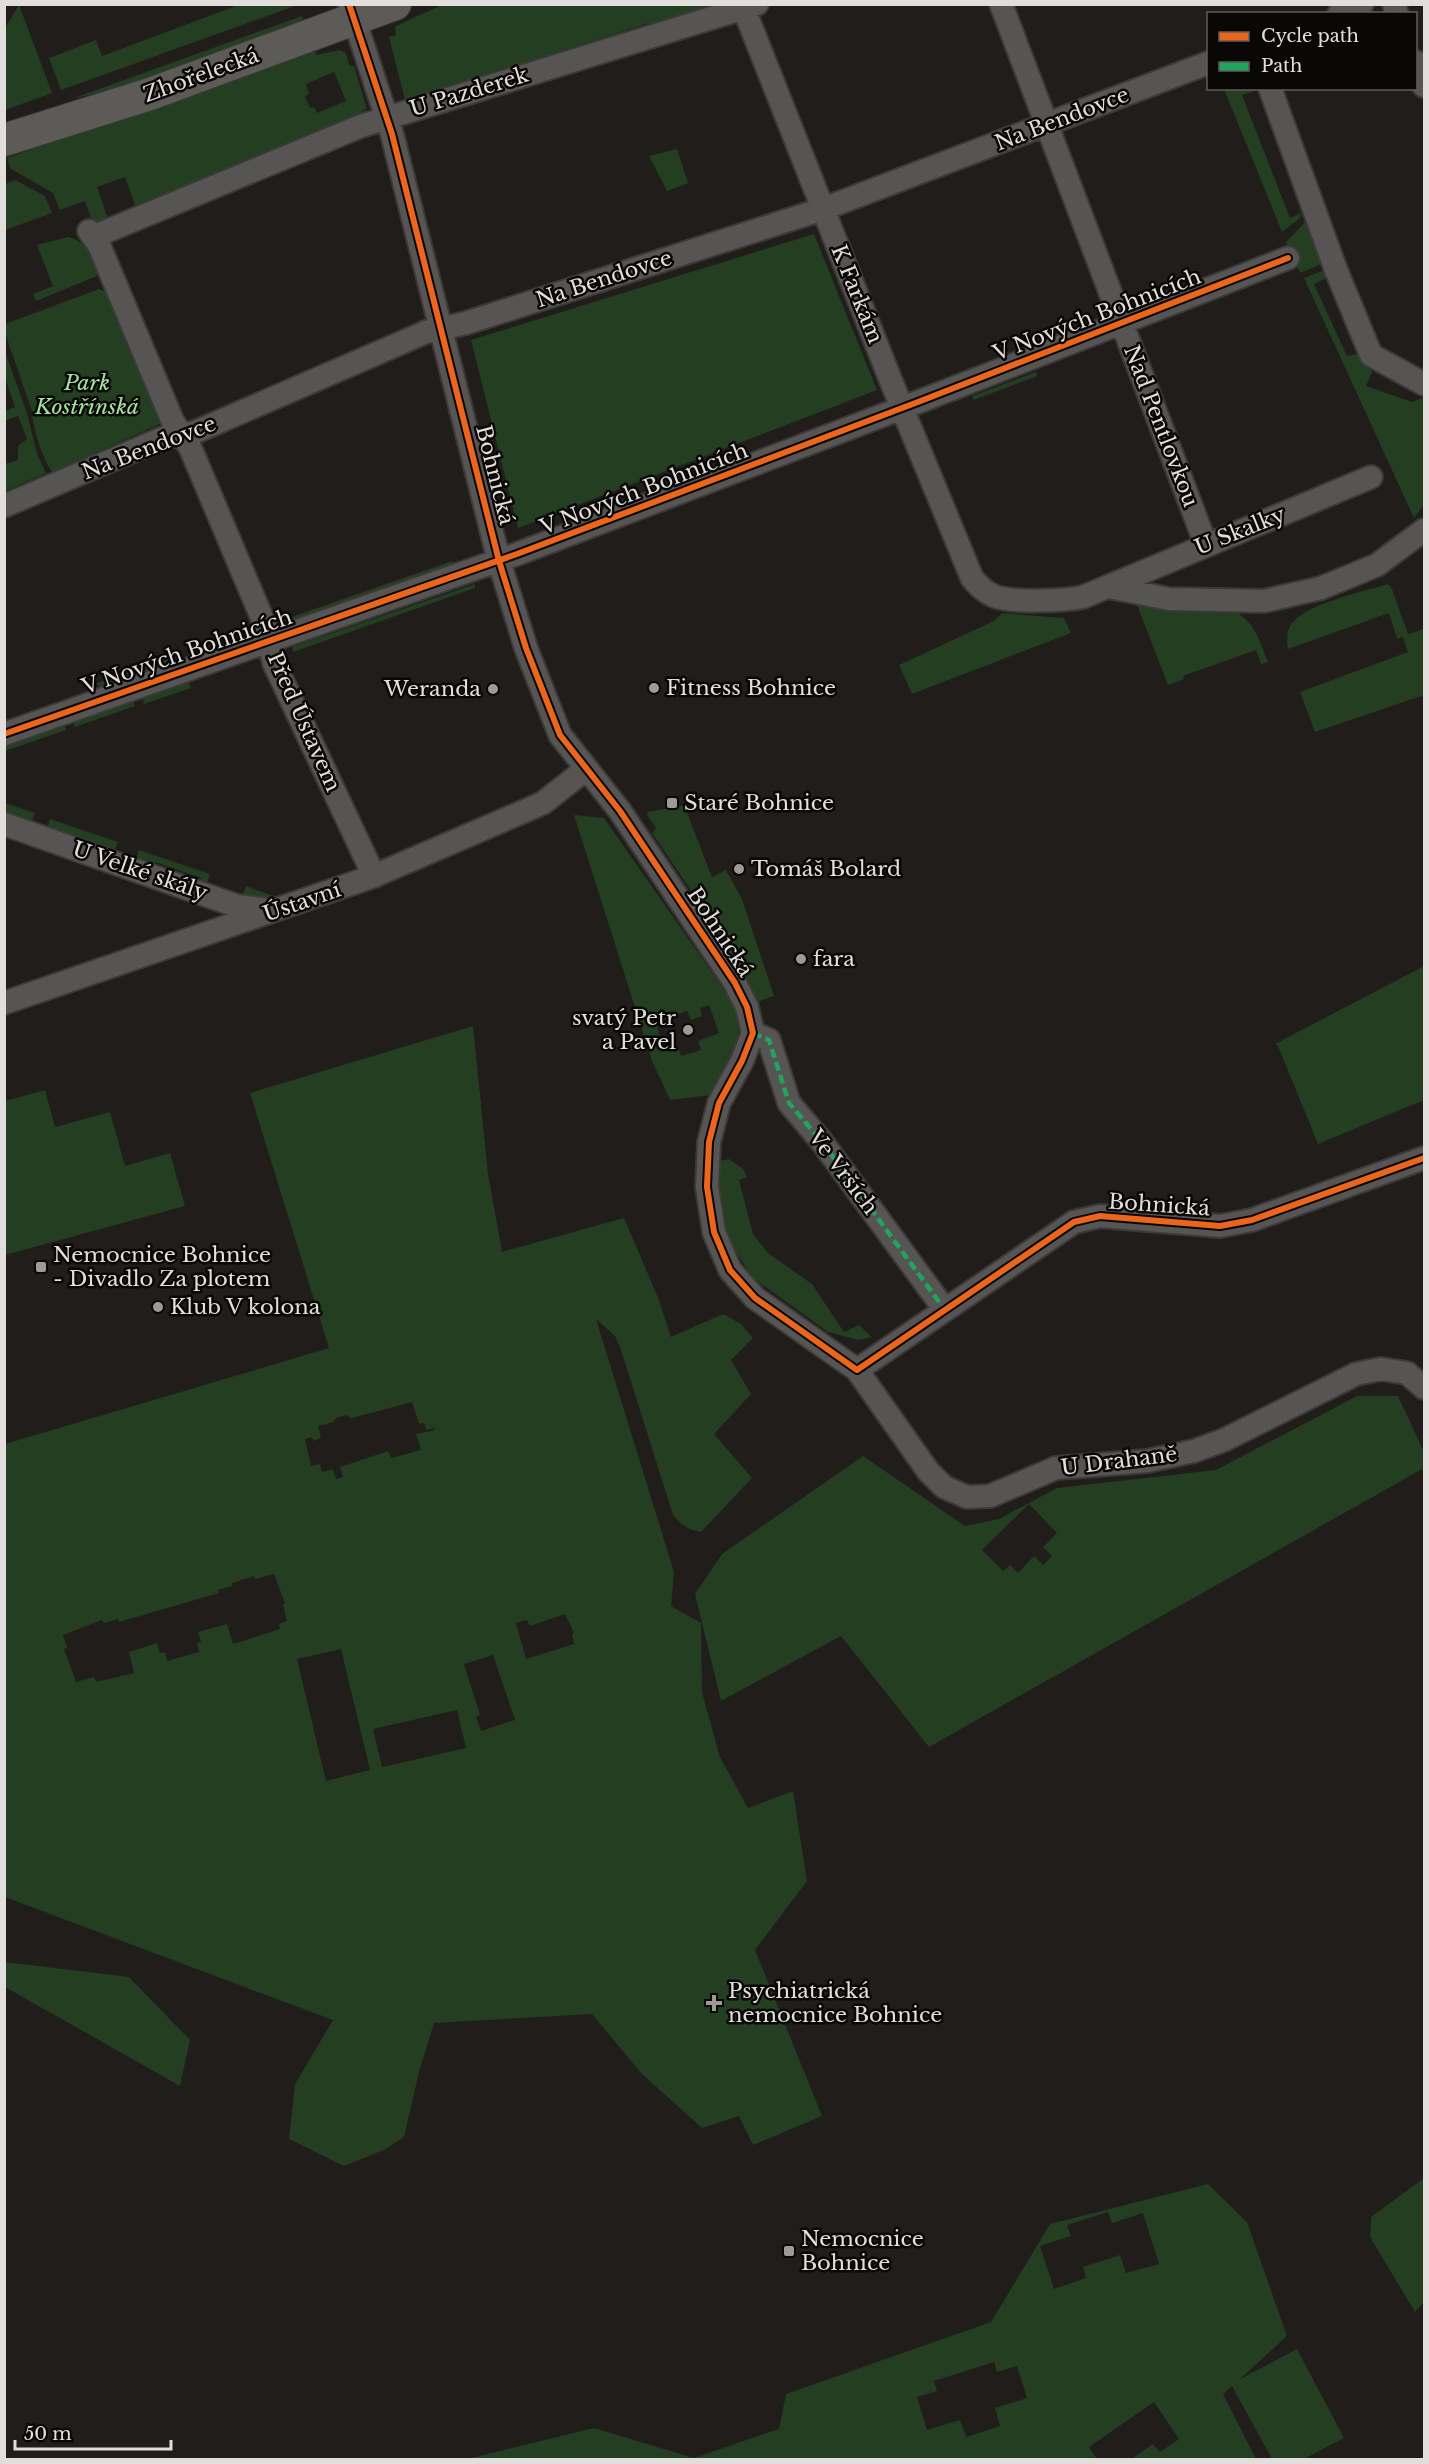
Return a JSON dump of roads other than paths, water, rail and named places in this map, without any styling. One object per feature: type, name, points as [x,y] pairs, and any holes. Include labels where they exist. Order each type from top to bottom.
[{"type":"street","name":"Zhořelecká","points":[[4,140],[150,94],[352,12],[395,4]]},
{"type":"street","name":"Nad Pentlovkou","points":[[1001,4],[1206,545]]},
{"type":"street","points":[[1344,12],[1362,4]]},
{"type":"street","name":"U Pazderek","points":[[92,233],[386,118],[750,7]]},
{"type":"street","name":"K Farkám","points":[[750,7],[823,209],[972,578]]},
{"type":"street","name":"Bohnická","points":[[352,12],[386,118],[499,561],[526,648],[560,735],[620,811],[735,983],[747,1007],[753,1033]]},
{"type":"street","name":"Na Bendovce","points":[[4,506],[168,436],[193,433],[426,332],[477,320],[823,209],[1207,64]]},
{"type":"street","points":[[1417,65],[1425,86]]},
{"type":"street","points":[[1271,90],[1336,270],[1371,355],[1425,384]]},
{"type":"street","name":"Před Ústavem","points":[[92,233],[173,422],[183,435],[265,625],[274,663],[374,876]]},
{"type":"street","name":"V Nových Bohnicích","points":[[4,734],[499,561],[903,408],[1288,258]]},
{"type":"street","name":"U Skalky","points":[[972,578],[979,587],[995,596],[1063,601],[1109,587],[1371,477]]},
{"type":"street","name":"U Skalky","points":[[1109,587],[1169,599],[1264,601],[1321,588],[1377,565],[1425,530]]},
{"type":"street","name":"Ústavní","points":[[4,1003],[374,876],[543,803],[586,770]]},
{"type":"street","name":"U Velké skály","points":[[4,824],[237,906],[277,911]]},
{"type":"street","points":[[753,1033],[742,1061],[719,1103],[709,1142],[706,1187],[714,1232],[730,1269],[755,1298],[857,1370]]},
{"type":"street","name":"Ve Vrších","points":[[753,1033],[769,1040],[789,1103],[822,1142],[945,1310]]},
{"type":"street","name":"Bohnická","points":[[857,1370],[1074,1222],[1100,1216],[1220,1226],[1241,1222],[1339,1190],[1425,1158]]},
{"type":"street","name":"U Drahaně","points":[[857,1370],[928,1472],[944,1487],[967,1497],[990,1496],[1056,1468],[1147,1461],[1194,1451],[1224,1440],[1356,1374],[1381,1369],[1416,1372],[1425,1388]]},
{"type":"place","name":"Fitness Bohnice","points":[[654,688]]},
{"type":"place","name":"Weranda","points":[[493,689]]},
{"type":"place","name":"Staré Bohnice","points":[[672,803]]},
{"type":"place","name":"Tomáš Bolard","points":[[739,869]]},
{"type":"place","name":"fara","points":[[801,959]]},
{"type":"place","name":"svatý Petr a Pavel","points":[[688,1030]]},
{"type":"place","name":"Nemocnice Bohnice - Divadlo Za plotem","points":[[41,1267]]},
{"type":"place","name":"Klub V kolona","points":[[158,1307]]},
{"type":"place","name":"Psychiatrická nemocnice Bohnice","points":[[714,2003]]},
{"type":"place","name":"Nemocnice Bohnice","points":[[789,2251]]},
{"type":"park label","name":"Park Kostřínská","points":[[87,395]]}]
